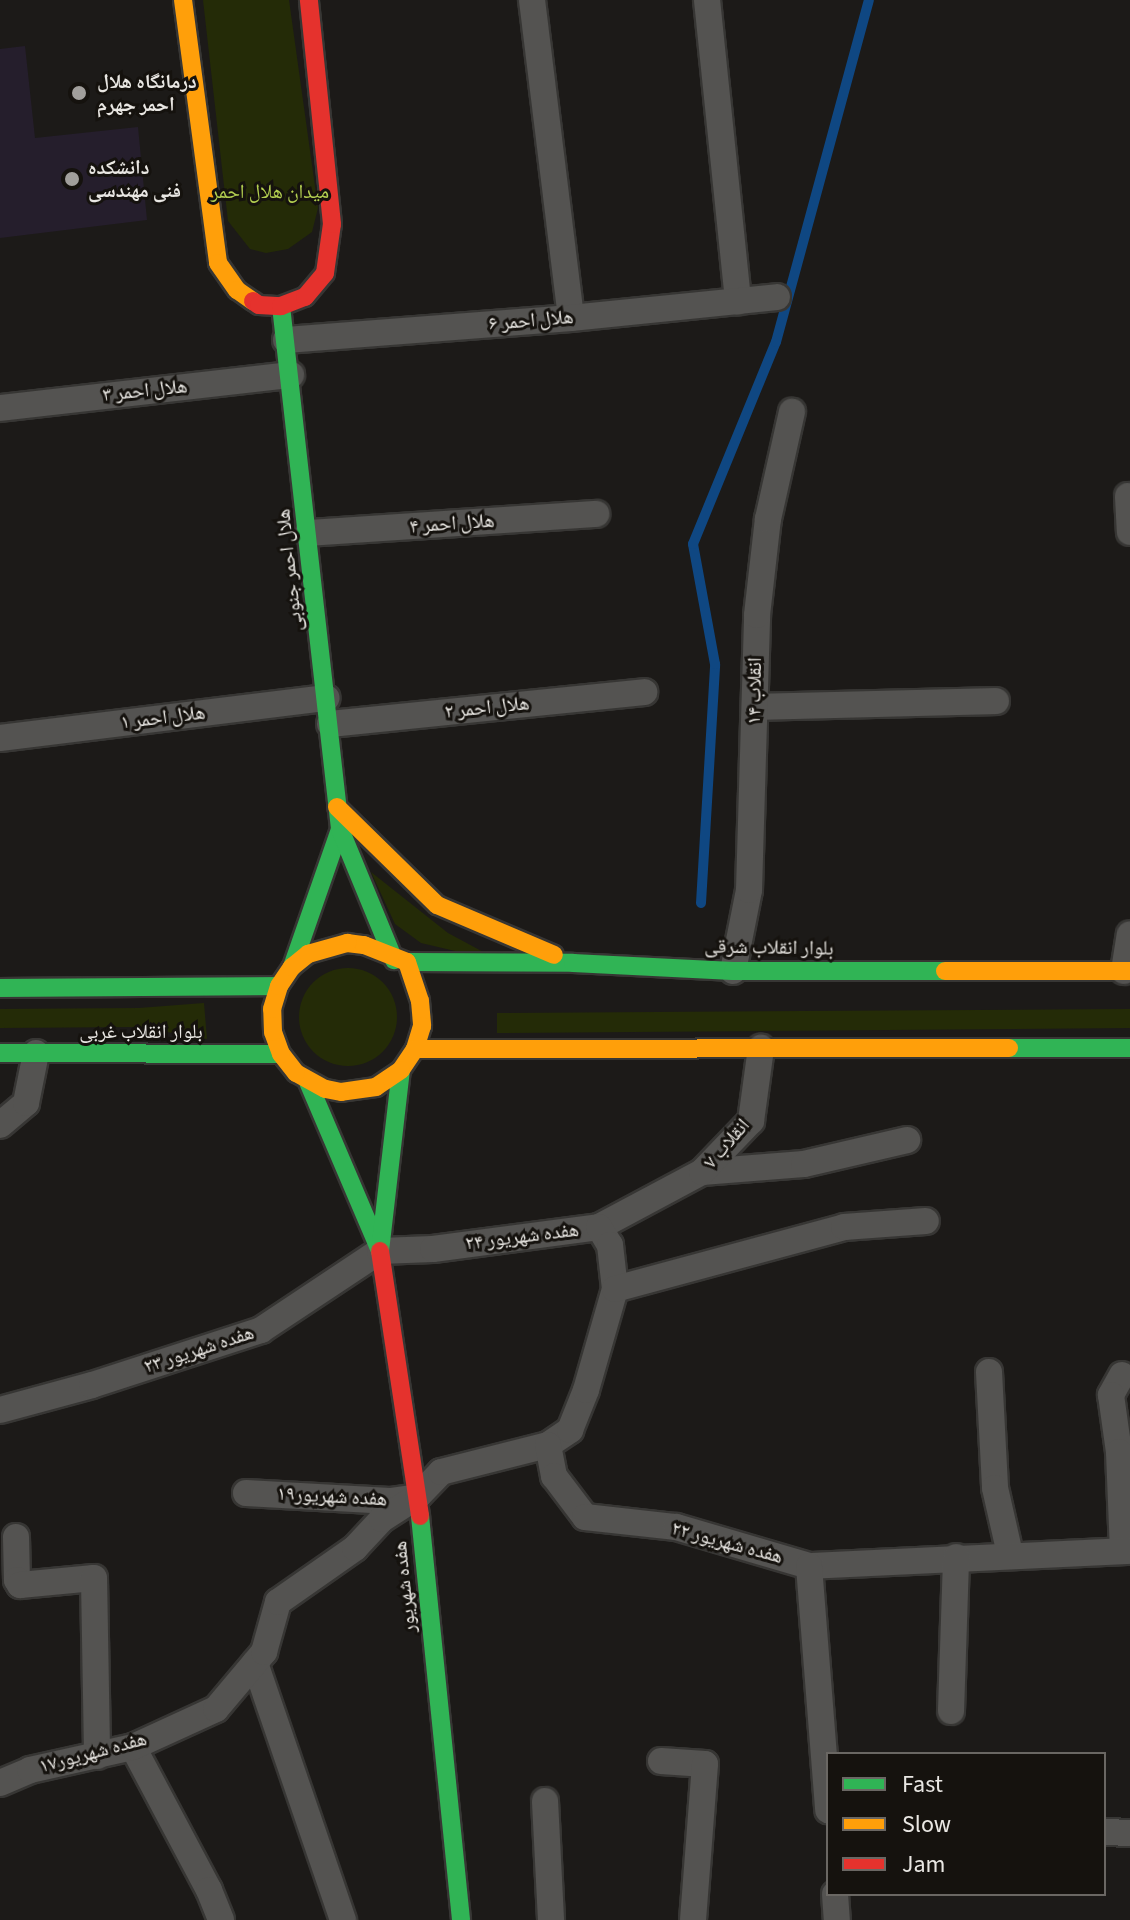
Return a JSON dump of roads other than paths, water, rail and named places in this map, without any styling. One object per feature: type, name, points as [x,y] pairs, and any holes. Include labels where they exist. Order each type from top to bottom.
[{"type":"main road","points":[[183,0],[218,263],[237,290],[259,305],[281,306],[305,297],[325,273],[332,224],[309,0]]},
{"type":"main road","name":"هلال احمر جنوبی","points":[[281,306],[340,829],[400,961]]},
{"type":"main road","points":[[337,807],[437,905],[573,963]]},
{"type":"main road","name":"هلال احمر جنوبی","points":[[292,967],[340,829]]},
{"type":"main road","points":[[347,943],[364,945],[400,961],[420,1001],[422,1026],[415,1049],[401,1070],[376,1087],[359,1092],[325,1089],[308,1082],[281,1054],[273,1032],[272,1009],[279,986],[292,967],[308,954],[347,943]]},
{"type":"main road","name":"بلوار انقلاب شرقی","points":[[400,961],[573,963],[733,971],[1127,971]]},
{"type":"main road","points":[[0,988],[279,986]]},
{"type":"main road","points":[[415,1049],[1130,1048]]},
{"type":"main road","name":"بلوار انقلاب غربی","points":[[0,1053],[281,1054]]},
{"type":"main road","name":"هفده شهریور","points":[[380,1251],[401,1070]]},
{"type":"main road","name":"هفده شهریور","points":[[308,1082],[380,1251],[418,1496],[461,1920]]},
{"type":"street","points":[[532,0],[571,318]]},
{"type":"street","points":[[707,0],[738,301]]},
{"type":"street","name":"هلال احمر ۶","points":[[286,340],[571,318],[777,297]]},
{"type":"street","name":"هلال احمر ۳","points":[[0,408],[291,375]]},
{"type":"street","name":"انقلاب ۱۴","points":[[733,971],[749,890],[757,615],[768,519],[792,412]]},
{"type":"street","points":[[1128,496],[1130,532]]},
{"type":"street","name":"هلال احمر ۴","points":[[308,533],[596,514]]},
{"type":"street","name":"هلال احمر ۲","points":[[330,724],[644,692]]},
{"type":"street","name":"هلال احمر ۱","points":[[0,738],[327,698]]},
{"type":"street","points":[[755,707],[996,701]]},
{"type":"street","points":[[1127,971],[1130,934]]},
{"type":"street","name":"انقلاب ۷","points":[[599,1227],[702,1172],[751,1121],[761,1048]]},
{"type":"street","points":[[0,1125],[26,1103],[36,1053]]},
{"type":"street","points":[[702,1172],[804,1164],[907,1140]]},
{"type":"street","points":[[418,1496],[441,1472],[548,1445],[570,1430],[586,1390],[615,1289],[844,1227],[926,1221]]},
{"type":"street","name":"هفده شهریور ۲۴","points":[[380,1251],[433,1249],[599,1227],[610,1245],[615,1289]]},
{"type":"street","name":"هفده شهریور ۲۳","points":[[0,1410],[92,1385],[261,1330],[380,1251]]},
{"type":"street","points":[[989,1372],[995,1488],[1010,1554]]},
{"type":"street","points":[[1122,1375],[1111,1395],[1119,1452],[1126,1551]]},
{"type":"street","name":"هفده شهریور ۲۲","points":[[548,1445],[554,1476],[585,1517],[676,1527],[809,1566],[1010,1554],[1126,1551]]},
{"type":"street","name":"هفده شهریور۱۹","points":[[246,1493],[390,1501],[418,1496]]},
{"type":"street","name":"هفده شهریور۱۷","points":[[0,1783],[30,1770],[133,1747],[216,1709],[264,1652],[278,1602],[355,1548],[382,1519],[418,1496]]},
{"type":"street","points":[[16,1537],[17,1580],[20,1585],[94,1578],[97,1756]]},
{"type":"street","points":[[951,1711],[956,1557]]},
{"type":"street","name":"هفده شهریور ۲۲","points":[[809,1566],[826,1784]]},
{"type":"street","points":[[255,1663],[343,1920]]},
{"type":"street","points":[[133,1747],[209,1890],[221,1920]]},
{"type":"street","points":[[661,1761],[705,1764],[693,1920]]},
{"type":"street","points":[[545,1801],[551,1920]]},
{"type":"street","points":[[1106,1832],[1130,1833]]},
{"type":"street","points":[[835,1896],[837,1920]]},
{"type":"waterway","points":[[701,903],[715,664],[693,544],[776,342],[869,0]]},
{"type":"place","name":"درمانگاه هلال احمر جهرم","points":[[79,93]]},
{"type":"place","name":"دانشکده فنی مهندسی","points":[[72,179]]},
{"type":"park label","name":"میدان هلال احمر","points":[[270,192]]}]
